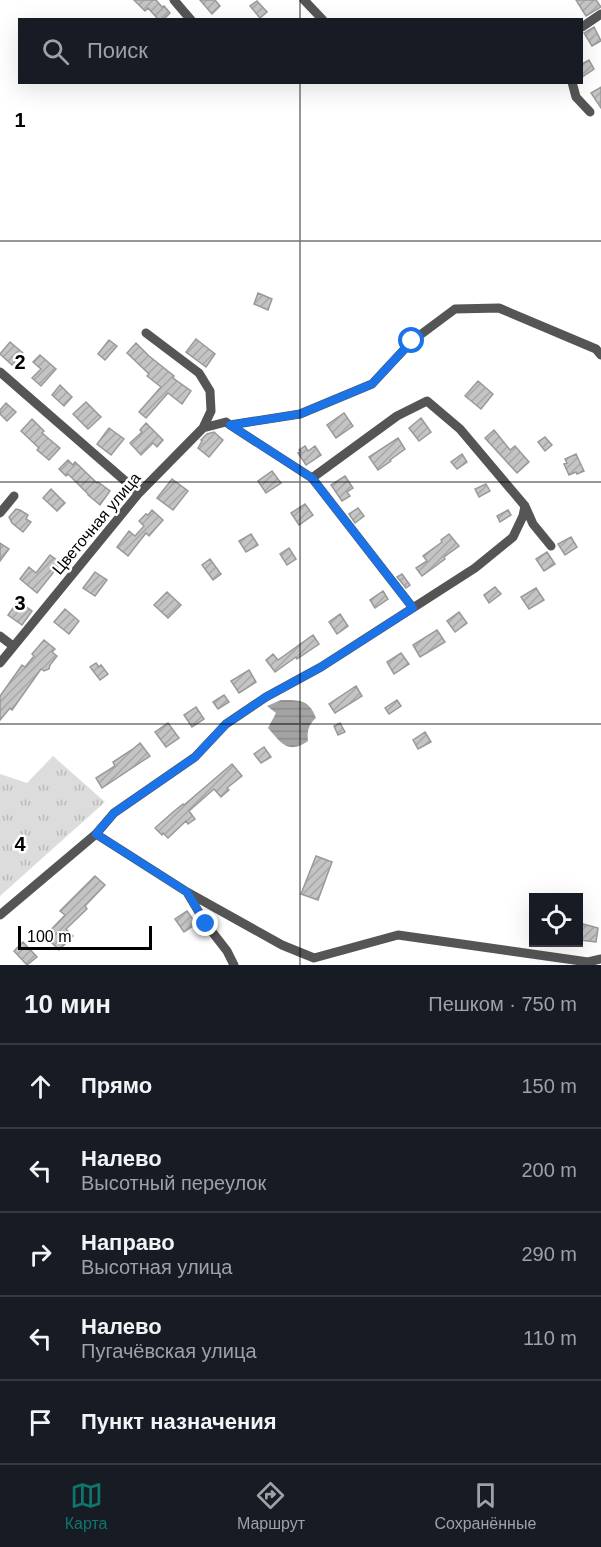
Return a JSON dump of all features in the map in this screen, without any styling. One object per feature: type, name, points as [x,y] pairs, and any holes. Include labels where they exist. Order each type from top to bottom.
[{"type":"street","points":[[174,0],[189,18]]},
{"type":"street","points":[[304,0],[321,18]]},
{"type":"street","points":[[583,26],[601,14]]},
{"type":"street","points":[[573,84],[576,97],[590,112]]},
{"type":"street","points":[[230,425],[300,414],[372,384],[412,341],[455,309],[499,308],[596,349],[601,355]]},
{"type":"street","points":[[146,333],[199,373],[210,391],[211,411],[203,428]]},
{"type":"street","points":[[0,372],[139,493]]},
{"type":"street","points":[[312,478],[397,416],[427,401],[460,429],[525,506],[533,524],[551,546]]},
{"type":"street","points":[[203,428],[226,422],[312,478],[413,608]]},
{"type":"street","name":"Цветочная улица","points":[[0,663],[139,493],[203,428]]},
{"type":"street","points":[[0,513],[14,496]]},
{"type":"street","points":[[0,915],[96,834],[114,813],[195,757],[226,724],[266,697],[321,667],[475,568],[513,537],[525,506]]},
{"type":"street","points":[[0,636],[13,646]]},
{"type":"street","points":[[96,834],[187,892],[282,945],[314,958],[398,935],[588,962],[601,959]]},
{"type":"street","points":[[187,892],[234,965]]},
{"type":"green space","points":[[53,756],[105,802],[0,896],[0,774],[27,783]]},
{"type":"shaded area","points":[[281,700],[293,700],[307,704],[316,718],[309,728],[308,741],[301,745],[290,747],[285,745],[268,728],[276,713],[267,706]]},
{"type":"building","points":[[134,0],[156,0],[170,13],[165,18],[157,18],[148,8],[145,11]]},
{"type":"building","points":[[200,0],[215,0],[220,6],[212,14]]},
{"type":"building","points":[[576,0],[596,0],[601,7],[586,16]]},
{"type":"building","points":[[257,1],[267,12],[260,18],[250,6]]},
{"type":"building","points":[[594,27],[601,41],[592,46],[584,33]]},
{"type":"building","points":[[589,60],[594,69],[583,76],[583,63]]},
{"type":"building","points":[[601,87],[601,108],[591,93]]},
{"type":"building","points":[[258,293],[272,299],[268,310],[254,304]]},
{"type":"building","points":[[196,339],[215,354],[206,367],[186,352]]},
{"type":"building","points":[[109,340],[117,346],[105,360],[98,354]]},
{"type":"building","points":[[10,342],[23,353],[12,365],[0,354]]},
{"type":"building","points":[[136,343],[174,376],[173,378],[191,391],[182,404],[168,393],[146,418],[139,412],[161,387],[147,376],[149,374],[127,353]]},
{"type":"building","points":[[40,355],[56,369],[41,386],[32,378],[41,369],[33,362]]},
{"type":"building","points":[[478,381],[493,394],[481,409],[465,396]]},
{"type":"building","points":[[60,385],[72,397],[64,406],[52,395]]},
{"type":"building","points":[[86,402],[101,417],[88,429],[73,414]]},
{"type":"building","points":[[6,403],[16,412],[7,421],[0,414],[0,410]]},
{"type":"building","points":[[344,413],[353,426],[336,438],[327,425]]},
{"type":"building","points":[[421,418],[431,432],[419,441],[409,428]]},
{"type":"building","points":[[32,419],[44,431],[42,433],[60,448],[49,460],[21,431]]},
{"type":"building","points":[[146,423],[163,440],[157,447],[153,443],[141,455],[130,443],[142,432],[140,430]]},
{"type":"building","points":[[109,428],[124,439],[111,455],[97,444]]},
{"type":"building","points":[[494,430],[510,450],[515,446],[529,462],[517,473],[485,438]]},
{"type":"building","points":[[214,432],[223,440],[209,457],[198,448],[201,440],[207,434]]},
{"type":"building","points":[[545,437],[552,445],[545,451],[538,442]]},
{"type":"building","points":[[398,438],[405,449],[378,470],[369,457]]},
{"type":"building","points":[[305,446],[308,451],[315,446],[321,455],[306,465],[298,453]]},
{"type":"building","points":[[462,454],[467,462],[457,469],[451,462]]},
{"type":"building","points":[[576,454],[584,471],[569,475],[564,464],[567,463],[565,459]]},
{"type":"building","points":[[68,460],[73,465],[75,462],[97,483],[110,491],[100,505],[68,474],[66,476],[59,469]]},
{"type":"building","points":[[272,471],[281,483],[266,493],[258,481]]},
{"type":"building","points":[[345,476],[353,488],[347,492],[350,496],[342,501],[331,485]]},
{"type":"building","points":[[172,479],[188,491],[173,510],[157,498]]},
{"type":"building","points":[[486,484],[490,491],[479,497],[475,489]]},
{"type":"building","points":[[51,489],[65,503],[57,511],[43,498]]},
{"type":"building","points":[[305,504],[313,515],[299,525],[291,513]]},
{"type":"building","points":[[358,508],[364,516],[355,523],[349,514]]},
{"type":"building","points":[[16,509],[28,515],[26,519],[31,522],[23,532],[12,523],[9,517]]},
{"type":"building","points":[[152,510],[163,520],[149,536],[146,533],[128,556],[117,547],[129,531],[135,536],[144,526],[139,521]]},
{"type":"building","points":[[508,510],[511,515],[500,522],[497,516]]},
{"type":"building","points":[[251,534],[258,545],[246,552],[239,541]]},
{"type":"building","points":[[449,534],[459,546],[422,576],[416,568],[427,561],[423,556]]},
{"type":"building","points":[[571,537],[577,547],[565,555],[558,544]]},
{"type":"building","points":[[0,543],[9,549],[0,561]]},
{"type":"building","points":[[289,548],[296,559],[287,565],[280,554]]},
{"type":"building","points":[[547,552],[555,564],[544,571],[536,559]]},
{"type":"building","points":[[50,555],[61,563],[37,593],[20,579],[29,567],[36,573]]},
{"type":"building","points":[[210,559],[221,574],[213,580],[202,565]]},
{"type":"building","points":[[95,572],[107,580],[95,596],[83,588]]},
{"type":"building","points":[[402,574],[410,585],[406,588],[397,577]]},
{"type":"building","points":[[495,587],[501,594],[489,603],[484,595]]},
{"type":"building","points":[[536,588],[544,600],[529,609],[521,597]]},
{"type":"building","points":[[383,591],[388,599],[375,608],[370,600]]},
{"type":"building","points":[[167,592],[181,605],[168,618],[154,605]]},
{"type":"building","points":[[18,601],[32,611],[22,625],[8,615]]},
{"type":"building","points":[[65,609],[79,621],[69,634],[54,622]]},
{"type":"building","points":[[459,612],[467,623],[455,632],[447,621]]},
{"type":"building","points":[[340,614],[348,626],[337,634],[329,622]]},
{"type":"building","points":[[437,630],[445,642],[420,657],[413,645]]},
{"type":"building","points":[[313,635],[319,644],[275,672],[266,660],[273,654],[278,660]]},
{"type":"building","points":[[44,640],[55,649],[52,652],[57,656],[49,669],[44,671],[41,669],[12,710],[10,708],[0,720],[0,696],[22,665],[25,667],[34,656],[32,654]]},
{"type":"building","points":[[401,653],[409,664],[394,674],[387,662]]},
{"type":"building","points":[[96,663],[99,667],[101,665],[108,674],[100,680],[90,667]]},
{"type":"building","points":[[249,670],[256,682],[239,693],[231,681]]},
{"type":"building","points":[[356,686],[362,696],[335,713],[329,704]]},
{"type":"building","points":[[224,695],[229,702],[218,709],[213,702]]},
{"type":"building","points":[[397,700],[401,706],[389,714],[385,708]]},
{"type":"building","points":[[196,707],[204,719],[192,727],[184,715]]},
{"type":"building","points":[[168,723],[179,738],[166,747],[155,732]]},
{"type":"building","points":[[340,723],[345,732],[338,735],[334,726]]},
{"type":"building","points":[[425,732],[431,742],[418,749],[413,740]]},
{"type":"building","points":[[140,743],[150,756],[102,788],[96,778],[115,766],[113,762]]},
{"type":"building","points":[[264,747],[271,757],[261,763],[254,754]]},
{"type":"building","points":[[232,764],[242,776],[227,788],[229,790],[221,797],[214,789],[189,811],[195,819],[188,824],[186,821],[168,838],[155,828],[184,805]]},
{"type":"building","points":[[316,856],[332,862],[318,900],[301,894]]},
{"type":"building","points":[[95,876],[105,885],[85,906],[87,909],[66,929],[73,936],[59,950],[45,936],[65,915],[60,911]]},
{"type":"building","points":[[187,911],[196,924],[184,932],[175,919]]},
{"type":"building","points":[[583,924],[598,928],[596,942],[583,940]]},
{"type":"building","points":[[23,942],[37,957],[27,965],[14,951]]},
{"type":"route","points":[[206,924],[187,892],[96,834],[114,813],[195,757],[226,724],[266,697],[321,667],[413,608],[312,478],[230,425],[300,414],[372,384],[412,341]]}]
